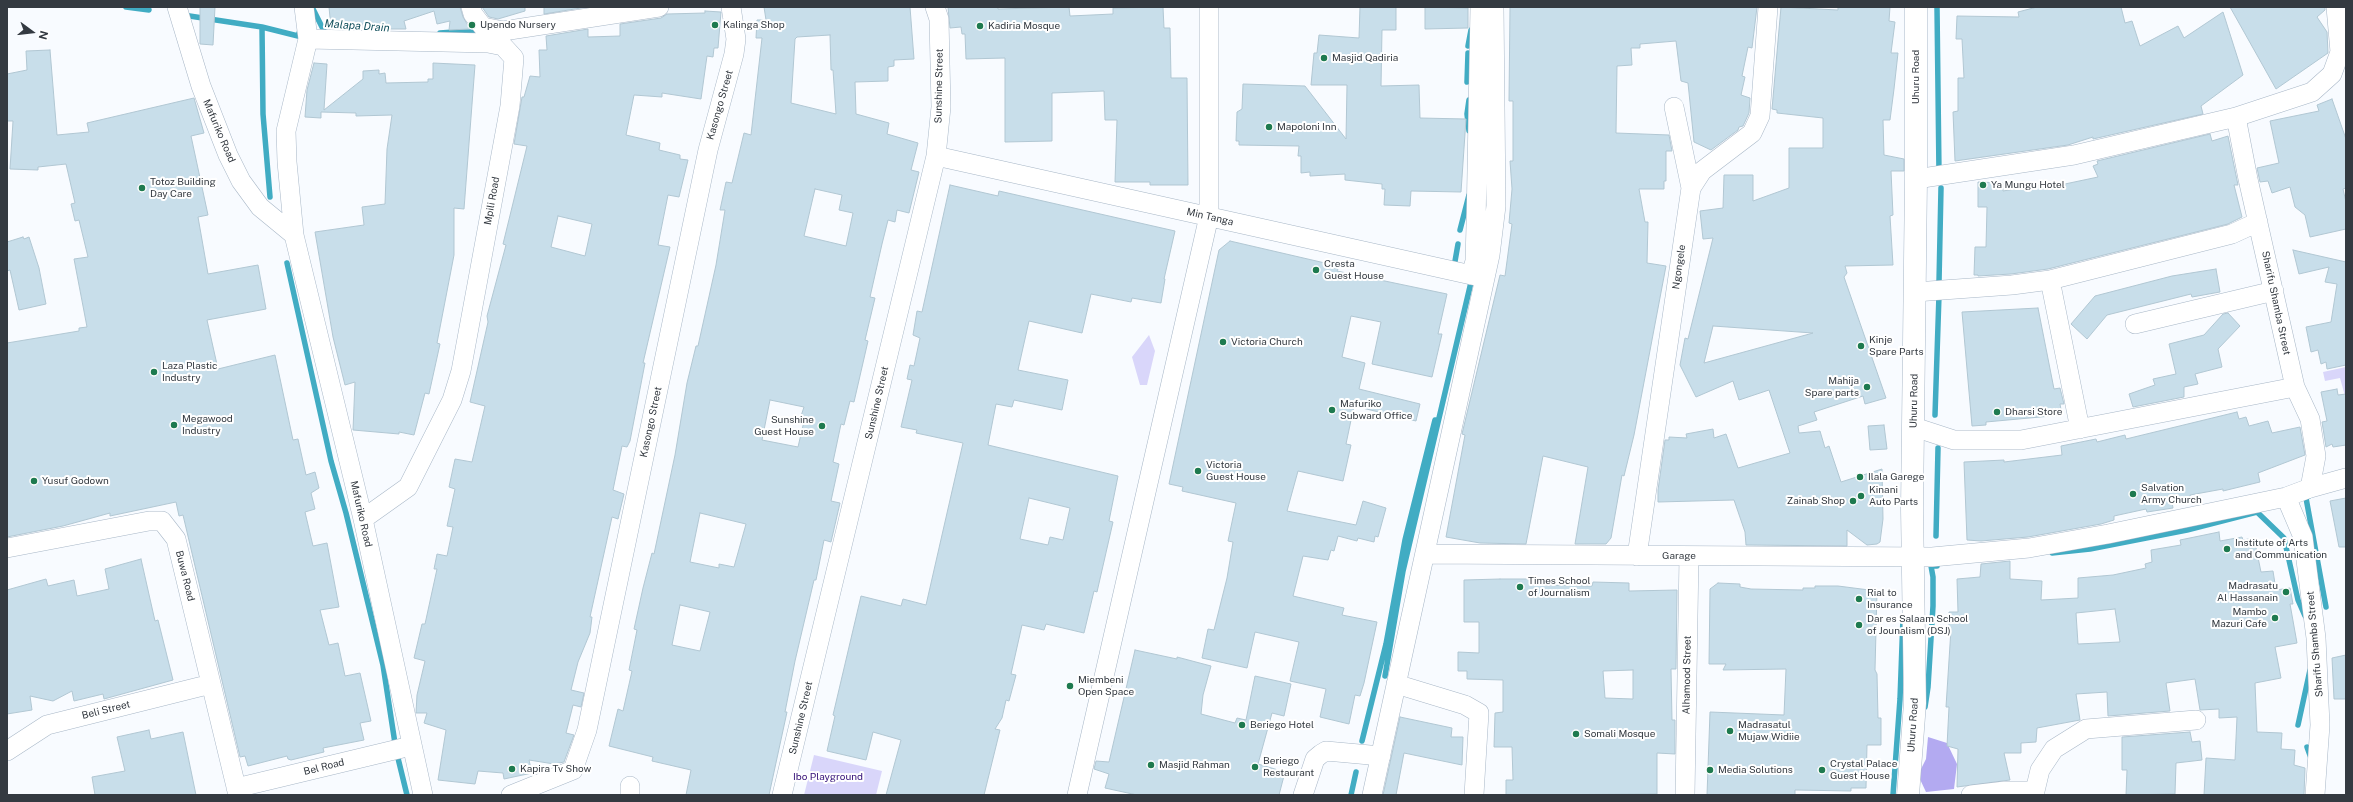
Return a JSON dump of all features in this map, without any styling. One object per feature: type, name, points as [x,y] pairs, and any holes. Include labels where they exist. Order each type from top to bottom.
[{"type":"main road","name":"Uhuru Road","points":[[1908,795],[1923,558],[1912,508],[1916,179],[1916,7]]},
{"type":"street","name":"Mafuriko Road","points":[[177,7],[201,86],[228,154],[241,181],[260,207],[294,235]]},
{"type":"street","points":[[304,7],[308,37]]},
{"type":"street","points":[[471,7],[473,14],[482,27],[502,31],[659,7]]},
{"type":"street","name":"Kasongo Street","points":[[511,795],[573,770],[587,730],[708,150],[734,54],[736,39],[731,7]]},
{"type":"street","name":"Sunshine Street","points":[[782,795],[936,156],[941,107],[940,19],[935,7]]},
{"type":"street","points":[[1077,795],[1209,216],[1209,7]]},
{"type":"street","points":[[1478,276],[1474,260],[1480,7]]},
{"type":"street","points":[[1372,795],[1425,554],[1478,276],[1496,206],[1494,7]]},
{"type":"street","name":"Ngongele","points":[[1637,556],[1691,188],[1702,171],[1752,133],[1760,116],[1768,7]]},
{"type":"street","points":[[1916,179],[2074,155],[2236,117],[2312,92],[2332,74],[2340,52],[2336,7]]},
{"type":"street","name":"Mafuriko Road","points":[[308,37],[286,131],[287,162],[294,235],[363,519],[411,746],[423,795]]},
{"type":"street","name":"Mpili Road","points":[[308,37],[488,43],[503,46],[514,58],[508,114],[461,371],[452,400],[408,486],[363,519]]},
{"type":"street","points":[[1674,107],[1691,188]]},
{"type":"street","name":"Sharifu Shamba Street","points":[[2236,117],[2295,387],[2310,419],[2316,456],[2310,488]]},
{"type":"street","name":"Min Tanga","points":[[936,156],[1478,276]]},
{"type":"street","points":[[1915,292],[2012,285],[2050,280],[2232,234],[2258,222]]},
{"type":"street","points":[[2050,280],[2080,429]]},
{"type":"street","points":[[2135,324],[2274,291]]},
{"type":"street","points":[[1914,427],[1954,440],[2020,440],[2295,387]]},
{"type":"street","name":"Garage","points":[[1425,554],[1923,558],[2036,547],[2286,497],[2310,488],[2346,478]]},
{"type":"street","name":"Sharifu Shamba Street","points":[[2286,497],[2303,537],[2316,638],[2320,725],[2315,795]]},
{"type":"street","name":"Buwa Road","points":[[7,548],[149,521],[162,521],[176,539],[237,792]]},
{"type":"street","name":"Alhamood Street","points":[[1686,795],[1689,556]]},
{"type":"street","name":"Beli Street","points":[[7,751],[47,725],[211,684]]},
{"type":"street","points":[[1396,684],[1466,705],[1479,713],[1474,795]]},
{"type":"street","points":[[1971,795],[2005,791],[2036,793],[2040,770],[2054,749],[2086,729],[2196,720]]},
{"type":"street","name":"Bel Road","points":[[237,792],[411,746]]},
{"type":"street","points":[[1303,795],[1315,759],[1326,751],[1381,756]]},
{"type":"green space","points":[[1149,335],[1155,351],[1147,385],[1140,385],[1132,357]]},
{"type":"green space","points":[[2346,367],[2345,396],[2340,378],[2325,381],[2323,372]]},
{"type":"green space","name":"Ibo Playground","points":[[814,755],[882,771],[876,795],[804,795]]},
{"type":"shaded area","points":[[1928,737],[1947,743],[1957,764],[1954,789],[1926,792],[1918,775],[1926,759]]},
{"type":"building","points":[[200,7],[215,7],[213,45],[200,44]]},
{"type":"building","points":[[329,7],[460,7],[463,17],[470,29],[449,30],[450,21],[437,24],[434,11],[404,21],[406,29],[363,29],[363,24],[331,28]]},
{"type":"building","points":[[482,7],[525,7],[525,11],[498,19],[489,17]]},
{"type":"building","points":[[544,7],[587,7],[544,14]]},
{"type":"building","points":[[764,7],[910,7],[914,59],[894,60],[894,66],[888,67],[888,81],[855,82],[856,114],[889,123],[887,134],[918,143],[911,170],[919,172],[909,213],[897,210],[895,222],[888,220],[882,244],[870,297],[875,298],[865,340],[868,341],[854,402],[850,401],[844,425],[841,424],[833,462],[839,464],[831,501],[840,503],[831,542],[824,540],[816,580],[814,580],[795,661],[785,712],[787,712],[769,795],[686,795],[691,770],[652,761],[653,757],[609,746],[618,709],[623,711],[632,671],[629,670],[637,630],[634,629],[652,553],[654,554],[675,455],[687,383],[696,346],[698,346],[716,265],[725,210],[720,210],[726,182],[732,183],[744,133],[751,135],[762,38],[756,38],[757,20],[766,20]],"holes":[[[830,35],[831,70],[833,70],[836,114],[791,103],[795,39],[797,37]],[[815,189],[842,195],[839,210],[853,213],[846,246],[804,236]],[[770,400],[804,407],[801,416],[805,417],[798,447],[762,440]],[[700,513],[746,524],[734,567],[719,564],[719,568],[690,562]],[[680,605],[710,612],[700,651],[672,645]]]},
{"type":"building","points":[[948,7],[998,7],[998,9],[1069,7],[1070,16],[1113,14],[1113,8],[1163,7],[1164,28],[1170,28],[1171,78],[1187,78],[1188,185],[1150,185],[1150,182],[1115,182],[1117,120],[1105,120],[1104,91],[1052,93],[1052,141],[1005,142],[1005,58],[966,59],[965,34],[962,34],[961,27],[950,28]]},
{"type":"building","points":[[1360,7],[1396,7],[1396,30],[1382,30],[1381,86],[1419,85],[1420,118],[1466,119],[1461,192],[1411,191],[1410,206],[1384,205],[1385,189],[1382,189],[1382,184],[1345,180],[1345,174],[1310,176],[1310,172],[1301,173],[1301,156],[1298,156],[1299,146],[1239,145],[1239,141],[1236,141],[1237,112],[1242,109],[1243,84],[1305,86],[1346,139],[1347,85],[1311,85],[1314,53],[1317,53],[1319,35],[1359,38]]},
{"type":"building","points":[[1425,7],[1468,8],[1468,28],[1425,29]]},
{"type":"building","points":[[1510,7],[1757,7],[1752,48],[1748,47],[1742,76],[1745,77],[1741,95],[1750,98],[1749,113],[1743,126],[1739,127],[1738,130],[1711,150],[1694,142],[1688,83],[1681,81],[1676,41],[1640,44],[1640,48],[1631,48],[1632,65],[1617,66],[1616,133],[1669,135],[1672,151],[1666,151],[1666,181],[1664,181],[1664,189],[1639,189],[1645,222],[1648,222],[1647,263],[1666,266],[1634,435],[1624,476],[1622,475],[1611,538],[1606,544],[1575,544],[1588,467],[1543,456],[1526,544],[1480,543],[1446,537],[1465,435],[1462,434],[1500,275],[1505,276],[1512,224],[1509,223],[1512,189],[1510,161],[1513,161],[1513,101],[1509,101]]},
{"type":"building","points":[[1781,7],[1838,10],[1838,7],[1890,7],[1889,21],[1895,22],[1891,53],[1898,53],[1890,120],[1883,120],[1884,155],[1904,159],[1904,171],[1891,171],[1893,215],[1890,216],[1893,265],[1845,266],[1847,273],[1844,277],[1886,398],[1865,404],[1863,396],[1814,412],[1817,420],[1798,426],[1799,433],[1820,431],[1825,448],[1829,446],[1841,482],[1882,469],[1883,519],[1880,542],[1877,544],[1867,545],[1847,530],[1847,546],[1746,545],[1745,532],[1734,500],[1658,502],[1658,490],[1665,440],[1669,440],[1669,437],[1687,438],[1686,434],[1713,429],[1714,438],[1726,434],[1738,468],[1790,453],[1769,390],[1739,400],[1733,381],[1696,397],[1680,365],[1685,338],[1688,339],[1713,238],[1703,239],[1700,211],[1723,208],[1724,175],[1753,175],[1753,201],[1789,188],[1789,148],[1823,148],[1823,118],[1777,113],[1777,110],[1772,109]],"holes":[[[1713,326],[1813,333],[1704,363]]]},
{"type":"building","points":[[2037,7],[2121,7],[2125,23],[2132,21],[2140,46],[2178,26],[2184,38],[2223,12],[2243,75],[2201,106],[2203,114],[2093,139],[2093,137],[2068,145],[1955,161],[1953,112],[1958,111],[1958,78],[1964,78],[1962,39],[1956,39],[1957,16],[2019,17],[2018,12]]},
{"type":"building","points":[[2230,7],[2325,7],[2325,10],[2317,17],[2327,32],[2328,53],[2276,89]]},
{"type":"building","points":[[705,11],[721,12],[718,48],[714,48],[713,57],[707,56],[701,99],[662,93],[662,97],[634,95],[626,135],[660,143],[659,150],[680,155],[680,159],[688,160],[679,197],[668,195],[658,245],[670,247],[643,363],[645,363],[630,441],[627,447],[622,446],[613,490],[624,494],[618,519],[612,517],[590,617],[592,617],[590,633],[578,662],[571,690],[584,693],[581,707],[573,705],[566,733],[574,735],[564,762],[554,764],[529,760],[532,773],[504,779],[503,773],[478,771],[475,784],[438,780],[446,730],[424,723],[427,713],[416,713],[417,695],[425,661],[414,658],[422,624],[425,624],[437,569],[434,569],[437,554],[447,556],[453,527],[447,526],[455,489],[449,487],[455,459],[472,462],[485,406],[470,402],[488,322],[487,316],[506,245],[503,244],[527,146],[514,144],[522,97],[524,97],[530,76],[540,77],[539,50],[547,50],[546,36],[588,29],[588,37],[620,36],[620,24],[661,18],[667,14],[705,13]],"holes":[[[558,216],[592,224],[585,256],[551,247]]]},
{"type":"building","points":[[50,50],[57,135],[89,132],[87,123],[194,98],[204,133],[191,136],[208,215],[198,217],[208,274],[258,265],[266,309],[207,320],[218,369],[275,355],[293,440],[298,439],[306,475],[315,472],[319,488],[311,493],[315,509],[305,512],[313,546],[327,543],[339,607],[320,610],[329,645],[338,643],[345,676],[360,673],[371,721],[360,723],[364,740],[323,748],[324,752],[291,760],[288,759],[287,756],[248,766],[245,756],[240,757],[183,515],[179,516],[176,502],[110,516],[110,513],[63,526],[7,537],[7,343],[79,331],[79,328],[87,327],[74,259],[88,257],[79,220],[75,221],[71,204],[75,203],[66,164],[38,167],[38,170],[10,169],[13,121],[7,121],[7,74],[27,70],[26,51]]},
{"type":"building","points":[[314,63],[327,64],[324,110],[363,79],[363,71],[379,70],[379,74],[385,73],[386,83],[428,82],[428,79],[433,79],[433,63],[475,65],[464,209],[454,208],[454,255],[437,343],[440,344],[429,394],[425,393],[414,435],[399,432],[399,434],[353,430],[355,382],[345,385],[333,337],[315,232],[364,225],[362,207],[385,204],[387,149],[392,115],[356,116],[356,113],[321,112],[321,118],[305,117],[307,90]]},
{"type":"building","points":[[2332,99],[2346,139],[2346,188],[2343,189],[2346,202],[2346,229],[2310,237],[2305,215],[2295,207],[2290,187],[2272,193],[2268,181],[2260,182],[2257,168],[2279,163],[2270,121],[2319,111],[2317,105]]},
{"type":"building","points":[[2210,134],[2212,141],[2228,136],[2238,185],[2234,185],[2242,217],[2228,224],[2048,269],[2011,274],[1974,275],[1975,247],[1986,247],[1987,207],[1978,207],[1978,182],[2003,183],[2003,191],[2045,184],[2046,188],[2098,177],[2093,166],[2098,164],[2097,161]]},
{"type":"building","points":[[950,185],[998,196],[999,191],[1175,231],[1164,279],[1161,303],[1132,298],[1131,302],[1091,294],[1082,333],[1029,321],[1018,370],[1068,380],[1062,410],[1014,400],[1012,407],[996,404],[988,445],[1118,476],[1109,521],[1113,522],[1097,592],[1094,591],[1084,633],[1046,624],[1044,630],[1022,625],[1011,674],[1016,675],[1009,701],[1006,700],[1002,718],[995,729],[1000,730],[984,795],[886,795],[901,740],[873,732],[866,760],[827,751],[835,716],[833,715],[861,596],[901,606],[903,599],[926,605],[963,443],[916,433],[917,430],[901,427],[912,380],[907,379],[910,365],[914,366],[920,338],[913,335],[917,311],[922,312]],"holes":[[[1029,498],[1070,508],[1063,540],[1050,537],[1048,545],[1020,539]]]},
{"type":"building","points":[[23,237],[24,239],[29,237],[39,268],[46,304],[19,310],[10,270],[7,271],[7,242]]},
{"type":"building","points":[[1230,241],[1325,263],[1325,266],[1338,269],[1337,271],[1447,294],[1438,334],[1442,334],[1432,377],[1372,364],[1381,322],[1351,316],[1342,357],[1365,363],[1359,389],[1420,404],[1416,421],[1354,406],[1346,444],[1351,445],[1343,481],[1298,471],[1287,511],[1356,525],[1363,501],[1386,508],[1378,537],[1375,536],[1374,542],[1358,538],[1357,541],[1338,536],[1334,551],[1331,550],[1328,560],[1303,556],[1293,596],[1344,608],[1342,615],[1377,622],[1364,683],[1360,696],[1355,695],[1349,724],[1320,717],[1326,689],[1290,681],[1299,642],[1255,632],[1247,668],[1202,658],[1208,629],[1214,630],[1227,578],[1233,542],[1228,541],[1236,503],[1182,491],[1183,487],[1169,484],[1219,250]]},
{"type":"building","points":[[2293,250],[2346,262],[2346,365],[2327,369],[2326,362],[2321,364],[2318,350],[2311,352],[2306,327],[2331,322],[2337,284],[2325,282],[2329,267],[2299,274]]},
{"type":"building","points":[[2216,269],[2220,292],[2192,297],[2191,294],[2107,315],[2087,339],[2071,324],[2095,296],[2172,276]]},
{"type":"building","points":[[2038,308],[2054,389],[2060,388],[2064,404],[2060,404],[2062,415],[1986,422],[1986,425],[1972,426],[1962,312]]},
{"type":"building","points":[[2228,313],[2240,326],[2218,349],[2222,367],[2195,374],[2198,384],[2184,387],[2184,397],[2133,407],[2129,394],[2155,385],[2153,379],[2176,374],[2169,344],[2204,335],[2223,314]]},
{"type":"building","points":[[2337,389],[2338,395],[2346,394],[2346,445],[2333,447],[2332,444],[2326,447],[2322,422],[2327,421],[2321,392]]},
{"type":"building","points":[[2237,412],[2239,419],[2246,417],[2249,426],[2268,421],[2272,433],[2300,427],[2305,455],[2258,473],[2260,482],[2223,491],[2223,489],[2190,495],[2191,498],[2172,502],[2173,508],[2147,512],[2146,509],[2114,516],[2114,520],[2101,524],[2028,537],[1981,541],[1967,540],[1964,462],[2004,460],[2004,462],[2062,455],[2061,446],[2096,439],[2097,442],[2125,435],[2126,439]]},
{"type":"building","points":[[1884,425],[1887,449],[1870,450],[1868,426]]},
{"type":"building","points":[[2346,498],[2346,547],[2339,547],[2330,501]]},
{"type":"building","points":[[2219,532],[2220,541],[2242,537],[2243,540],[2254,538],[2261,572],[2273,571],[2276,590],[2290,588],[2293,604],[2290,604],[2297,643],[2275,647],[2281,678],[2255,683],[2257,732],[2282,733],[2281,749],[2295,750],[2294,765],[2305,768],[2304,795],[2204,795],[2206,758],[2235,760],[2237,717],[2219,718],[2219,709],[2200,710],[2195,679],[2166,683],[2170,711],[2108,716],[2107,692],[2076,694],[2080,720],[2037,728],[2036,742],[2021,743],[2021,753],[2004,753],[2010,780],[1957,787],[1958,749],[1947,746],[1949,707],[1946,707],[1951,629],[1949,629],[1949,612],[1958,612],[1957,579],[1980,577],[1981,564],[2010,561],[2010,579],[2042,581],[2041,600],[2078,598],[2078,578],[2113,575],[2146,568],[2145,564],[2152,562],[2151,550],[2181,545],[2180,540]],"holes":[[[2115,609],[2120,642],[2078,644],[2076,613]]]},
{"type":"building","points":[[141,559],[155,621],[158,620],[173,680],[104,699],[103,694],[74,701],[72,691],[53,701],[30,696],[32,710],[7,714],[7,590],[46,579],[48,586],[74,580],[77,596],[109,589],[105,569]]},
{"type":"building","points":[[1537,579],[1537,585],[1592,586],[1593,582],[1629,583],[1629,591],[1677,590],[1676,669],[1671,669],[1672,720],[1675,720],[1675,754],[1657,753],[1657,794],[1506,795],[1506,780],[1513,780],[1512,747],[1494,747],[1495,713],[1503,712],[1503,680],[1467,679],[1467,671],[1458,671],[1458,652],[1479,653],[1479,622],[1464,622],[1464,580]],"holes":[[[1633,670],[1633,699],[1605,698],[1603,671]]]},
{"type":"building","points":[[1718,583],[1740,584],[1740,587],[1751,589],[1803,590],[1803,588],[1815,588],[1815,586],[1838,586],[1877,591],[1875,670],[1877,674],[1878,718],[1881,718],[1881,745],[1867,745],[1866,788],[1851,788],[1851,791],[1795,790],[1795,795],[1707,795],[1710,712],[1784,715],[1786,669],[1723,670],[1726,664],[1709,664],[1710,589]]},
{"type":"building","points":[[1135,650],[1177,659],[1177,657],[1211,666],[1203,695],[1201,714],[1235,723],[1237,718],[1246,720],[1255,676],[1291,684],[1284,716],[1272,713],[1258,764],[1285,772],[1279,795],[1137,795],[1105,788],[1109,774],[1094,769],[1096,761],[1109,762]]},
{"type":"building","points":[[2346,655],[2346,699],[2334,699],[2332,658]]},
{"type":"building","points":[[1400,717],[1452,728],[1451,737],[1463,737],[1462,765],[1404,753],[1396,795],[1383,795]]},
{"type":"building","points":[[149,730],[151,739],[183,732],[196,795],[95,795],[92,777],[125,771],[117,737]]},
{"type":"building","points":[[2190,732],[2192,742],[2200,741],[2202,760],[2176,763],[2175,794],[2126,795],[2127,770],[2122,770],[2122,737]]},
{"type":"waterway","name":"Malapa Drain","points":[[126,7],[149,10]]},
{"type":"waterway","points":[[312,7],[326,35]]},
{"type":"waterway","points":[[1937,7],[1939,173]]},
{"type":"waterway","name":"Malapa Drain","points":[[183,15],[262,27],[298,36],[300,30]]},
{"type":"waterway","points":[[262,27],[263,114],[270,197]]},
{"type":"waterway","name":"Malapa Drain","points":[[440,33],[481,30]]},
{"type":"waterway","points":[[1468,46],[1471,30]]},
{"type":"waterway","points":[[1467,82],[1468,53]]},
{"type":"waterway","points":[[1469,100],[1467,114],[1469,131]]},
{"type":"waterway","points":[[1939,282],[1941,188]]},
{"type":"waterway","points":[[1460,230],[1469,195]]},
{"type":"waterway","points":[[1454,267],[1458,244]]},
{"type":"waterway","points":[[287,263],[331,461],[346,513],[383,665],[396,750],[407,795]]},
{"type":"waterway","points":[[1385,676],[1403,571],[1472,278]]},
{"type":"waterway","points":[[1935,415],[1939,295]]},
{"type":"waterway","points":[[1362,741],[1386,644],[1405,540],[1435,420]]},
{"type":"waterway","points":[[1936,536],[1938,448]]},
{"type":"waterway","points":[[2311,495],[2306,498],[2326,607]]},
{"type":"waterway","points":[[2052,553],[2090,549],[2187,530],[2257,512],[2284,538],[2298,600],[2305,616]]},
{"type":"waterway","points":[[1925,707],[1928,687],[1933,606],[1933,577],[1931,566],[1937,566]]},
{"type":"waterway","points":[[1893,795],[1900,699],[1903,618]]},
{"type":"waterway","points":[[2298,725],[2310,670]]},
{"type":"waterway","points":[[2307,747],[2311,758]]},
{"type":"waterway","points":[[1351,795],[1356,772]]},
{"type":"place","name":"Upendo Nursery","points":[[472,25]]},
{"type":"place","name":"Kalinga Shop","points":[[715,25]]},
{"type":"place","name":"Kadiria Mosque","points":[[980,26]]},
{"type":"place","name":"Masjid Qadiria","points":[[1324,58]]},
{"type":"place","name":"Mapoloni Inn","points":[[1269,127]]},
{"type":"place","name":"Ya Mungu Hotel","points":[[1983,185]]},
{"type":"place","name":"Totoz Building Day Care","points":[[142,188]]},
{"type":"place","name":"Cresta Guest House","points":[[1316,270]]},
{"type":"place","name":"Victoria Church","points":[[1223,342]]},
{"type":"place","name":"Kinje Spare Parts","points":[[1861,346]]},
{"type":"place","name":"Laza Plastic Industry","points":[[154,372]]},
{"type":"place","name":"Mahija Spare parts","points":[[1867,387]]},
{"type":"place","name":"Mafuriko Subward Office","points":[[1332,410]]},
{"type":"place","name":"Dharsi Store","points":[[1997,412]]},
{"type":"place","name":"Megawood Industry","points":[[174,425]]},
{"type":"place","name":"Sunshine Guest House","points":[[822,426]]},
{"type":"place","name":"Victoria Guest House","points":[[1198,471]]},
{"type":"place","name":"Ilala Garege","points":[[1860,477]]},
{"type":"place","name":"Yusuf Godown","points":[[34,481]]},
{"type":"place","name":"Salvation Army Church","points":[[2133,494]]},
{"type":"place","name":"Kinani Auto Parts","points":[[1861,496]]},
{"type":"place","name":"Zainab Shop","points":[[1853,501]]},
{"type":"place","name":"Institute of Arts and Communication","points":[[2227,549]]},
{"type":"place","name":"Times School of Journalism","points":[[1520,587]]},
{"type":"place","name":"Madrasatu Al Hassanain","points":[[2286,592]]},
{"type":"place","name":"Rial to Insurance","points":[[1859,599]]},
{"type":"place","name":"Mambo Mazuri Cafe","points":[[2275,618]]},
{"type":"place","name":"Dar es Salaam School of Jounalism (DSJ)","points":[[1859,625]]},
{"type":"place","name":"Miembeni Open Space","points":[[1070,686]]},
{"type":"place","name":"Beriego Hotel","points":[[1242,725]]},
{"type":"place","name":"Madrasatul Mujaw Widiie","points":[[1730,731]]},
{"type":"place","name":"Somali Mosque","points":[[1576,734]]},
{"type":"place","name":"Masjid Rahman","points":[[1151,765]]},
{"type":"place","name":"Beriego Restaurant","points":[[1255,767]]},
{"type":"place","name":"Kapira Tv Show","points":[[512,769]]},
{"type":"place","name":"Media Solutions","points":[[1710,770]]},
{"type":"place","name":"Crystal Palace Guest House","points":[[1822,770]]}]
